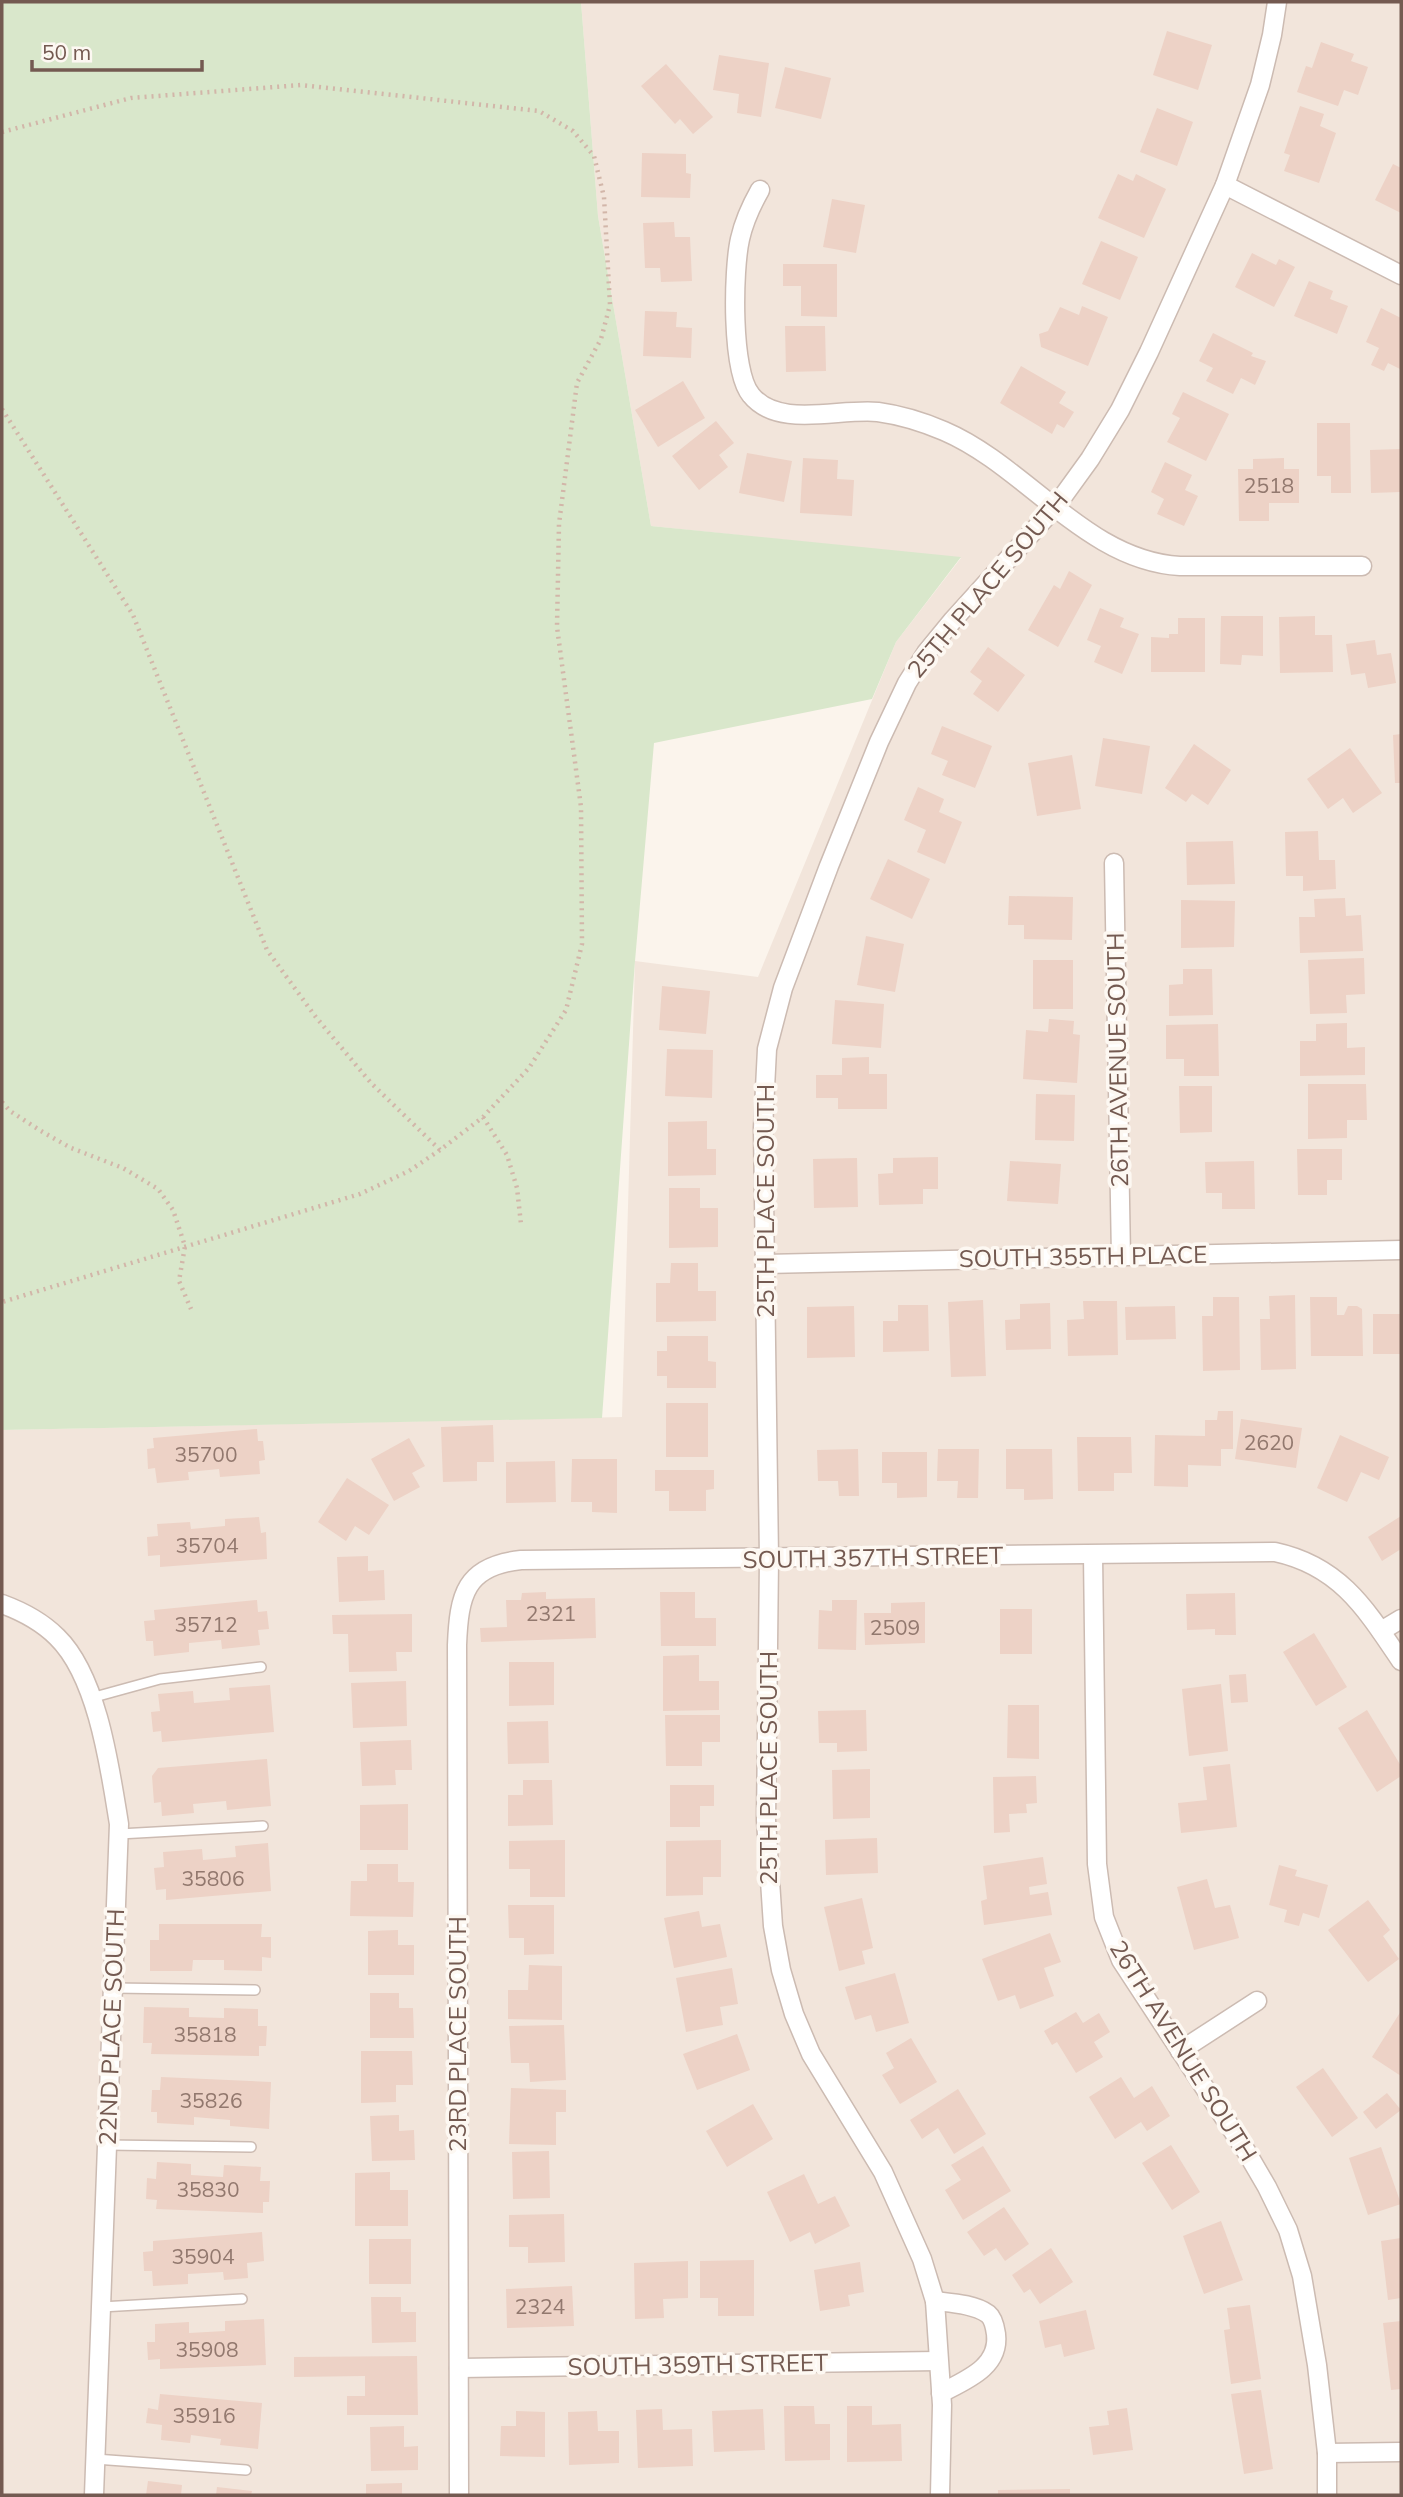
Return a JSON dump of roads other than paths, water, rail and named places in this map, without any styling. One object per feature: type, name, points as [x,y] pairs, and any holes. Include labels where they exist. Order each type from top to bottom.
[{"type":"street","name":"25TH PLACE SOUTH","points":[[940,2495],[941,2393],[935,2301],[922,2259],[883,2172],[811,2054],[794,2014],[781,1970],[769,1879],[766,1820],[769,1559],[763,1128],[767,1049],[783,988],[829,866],[879,742],[907,683],[953,620],[1055,506],[1090,460],[1120,410],[1186,276],[1225,185],[1260,85],[1277,2]]},
{"type":"street","points":[[1225,185],[1401,275]]},
{"type":"street","points":[[760,190],[747,215],[739,242],[736,337],[741,376],[748,393],[765,408],[788,414],[877,412],[920,422],[951,434],[982,453],[1102,541],[1152,564],[1362,566]]},
{"type":"street","name":"26TH AVENUE SOUTH","points":[[1114,863],[1121,1257]]},
{"type":"street","name":"SOUTH 355TH PLACE","points":[[765,1264],[1401,1250]]},
{"type":"street","name":"SOUTH 357TH STREET","points":[[475,1577],[495,1565],[521,1560],[1275,1552],[1298,1557],[1319,1567],[1340,1583],[1361,1604],[1401,1661]]},
{"type":"street","name":"26TH AVENUE SOUTH","points":[[1093,1555],[1096,1833],[1099,1894],[1104,1917],[1121,1960],[1246,2151],[1268,2187],[1288,2230],[1302,2276],[1317,2365],[1326,2453],[1327,2495]]},
{"type":"street","name":"23RD PLACE SOUTH","points":[[459,2495],[457,1645],[461,1605],[468,1585],[475,1577]]},
{"type":"street","name":"22ND PLACE SOUTH","points":[[2,1604],[39,1622],[58,1637],[76,1661],[91,1698],[111,1773],[118,1833],[94,2495]]},
{"type":"street","points":[[1381,1631],[1401,1619]]},
{"type":"street","points":[[1180,2051],[1257,2001]]},
{"type":"street","points":[[935,2301],[977,2309],[989,2315],[995,2325],[996,2338],[994,2353],[987,2365],[973,2377],[941,2393]]},
{"type":"street","name":"SOUTH 359TH STREET","points":[[458,2368],[938,2361]]},
{"type":"street","points":[[1326,2453],[1401,2452]]},
{"type":"lane","points":[[91,1698],[160,1679],[261,1667]]},
{"type":"lane","points":[[118,1833],[262,1826]]},
{"type":"lane","points":[[113,1988],[255,1990]]},
{"type":"lane","points":[[107,2145],[251,2147]]},
{"type":"lane","points":[[101,2307],[242,2299]]},
{"type":"lane","points":[[95,2459],[246,2470]]}]
